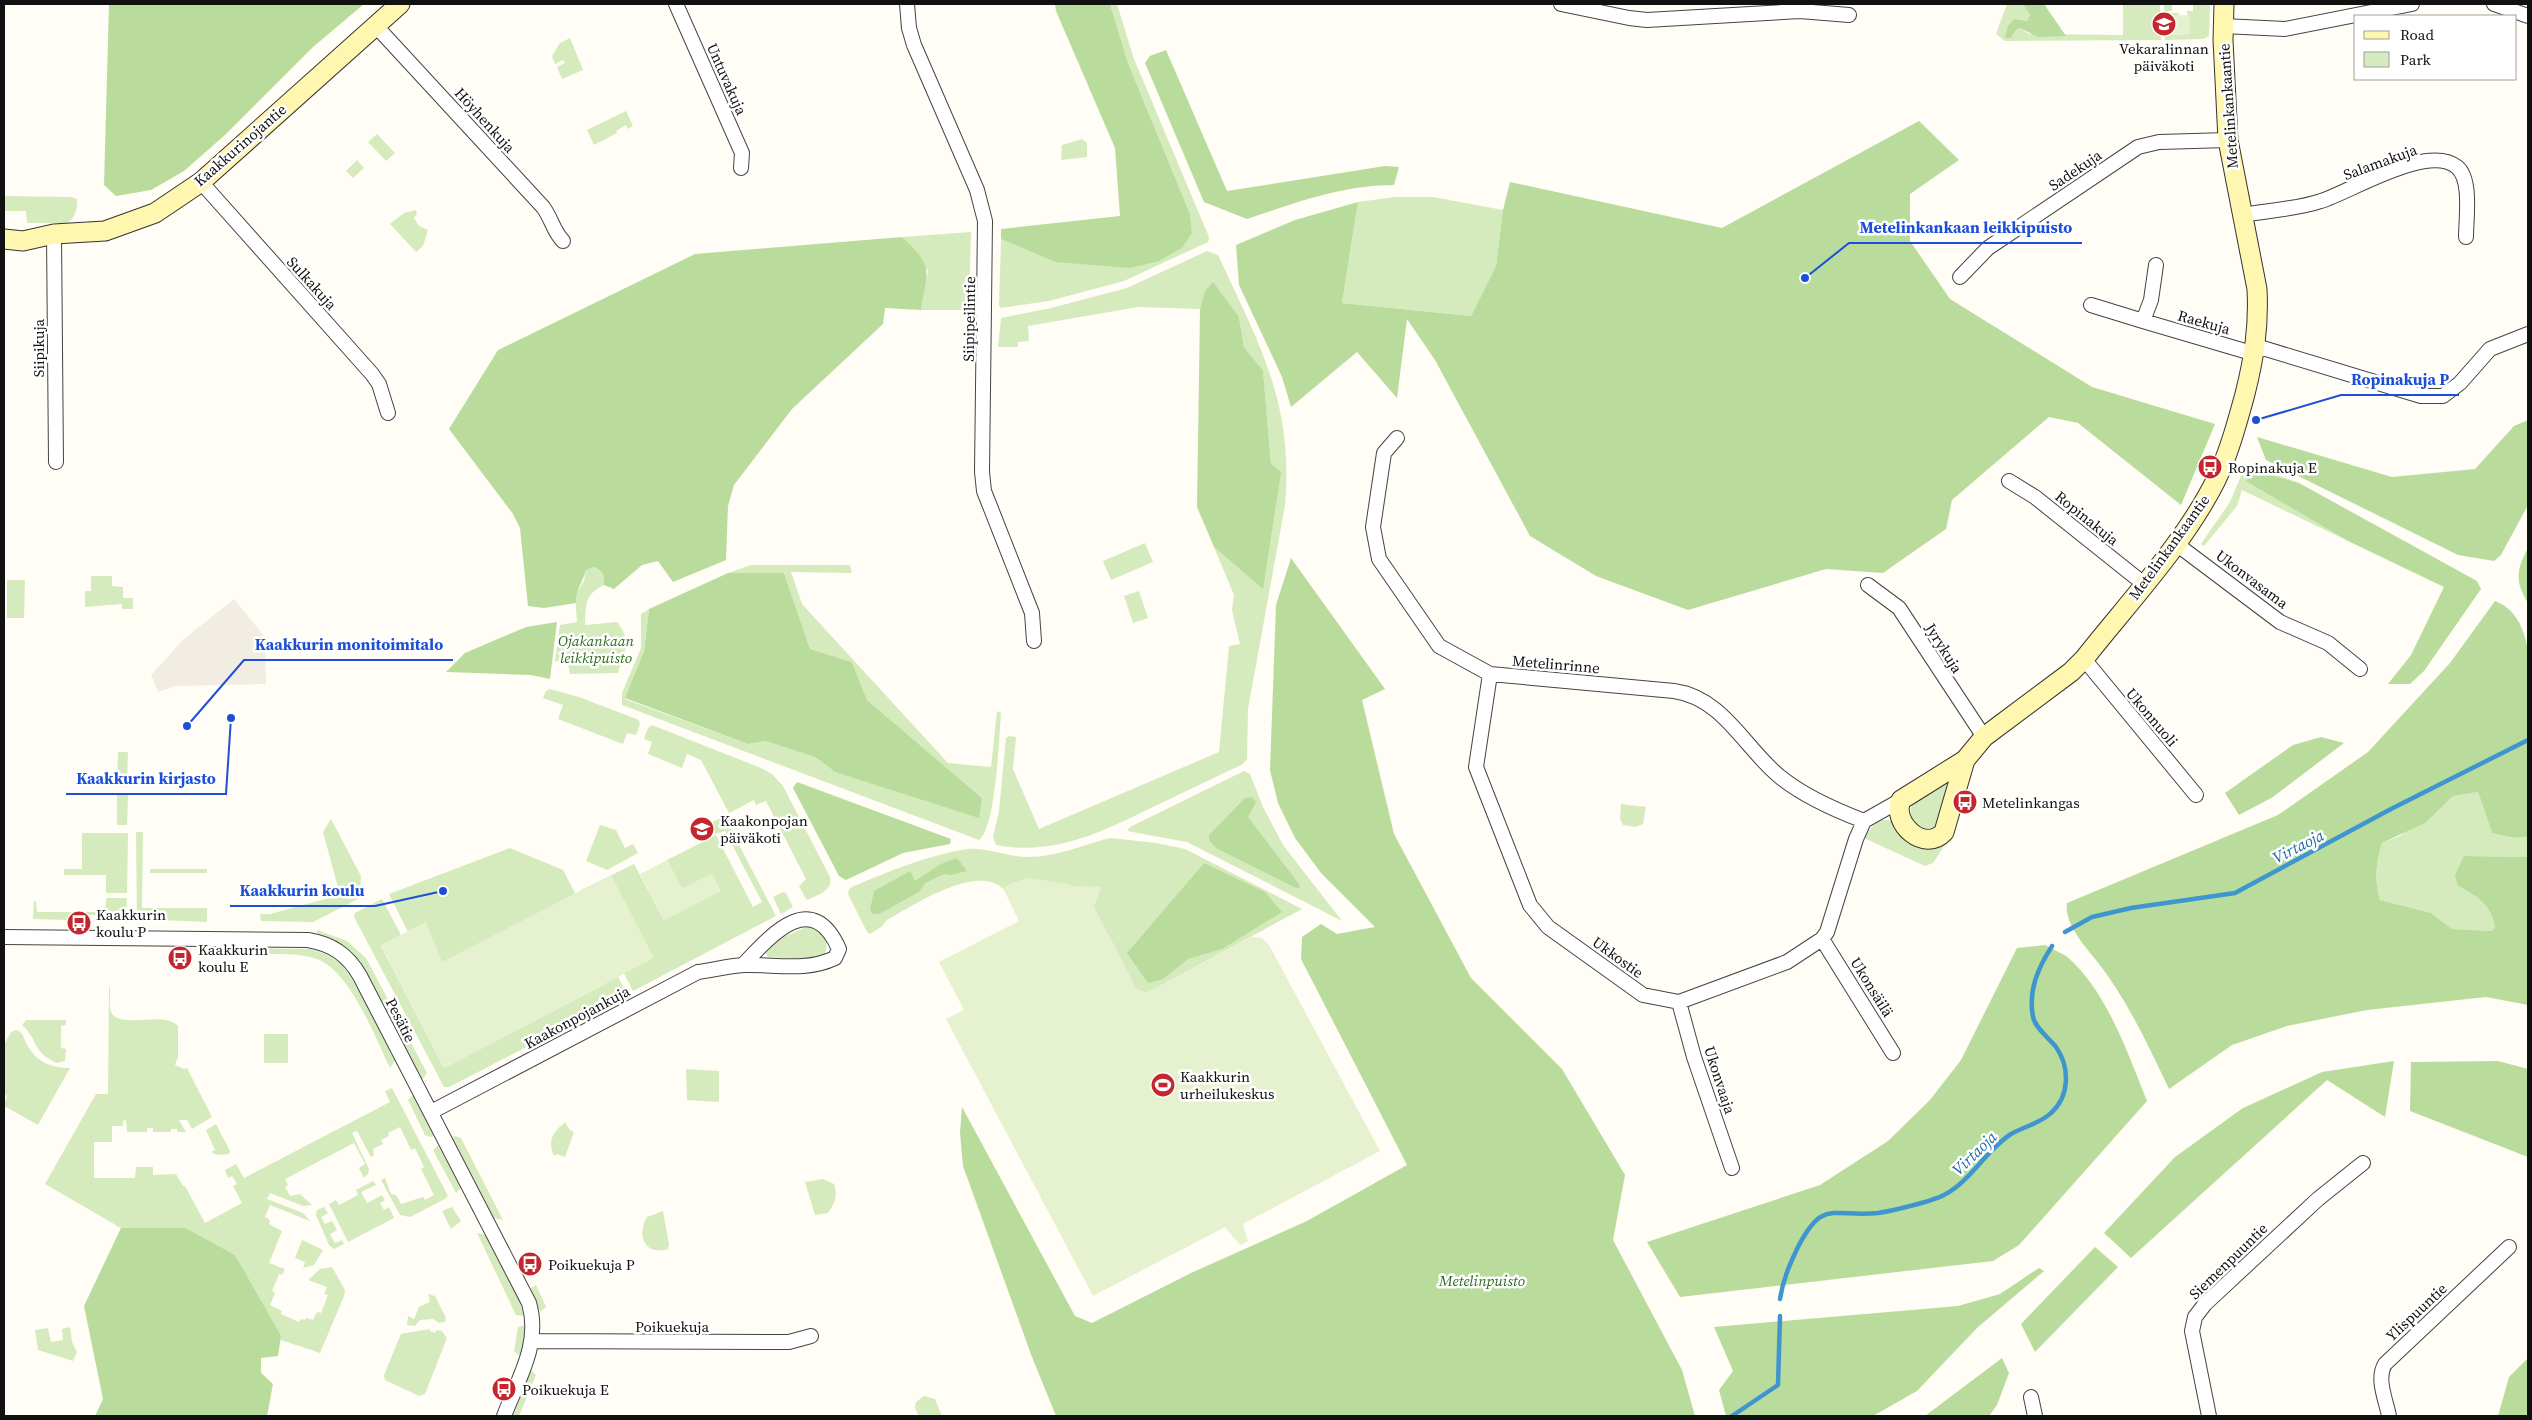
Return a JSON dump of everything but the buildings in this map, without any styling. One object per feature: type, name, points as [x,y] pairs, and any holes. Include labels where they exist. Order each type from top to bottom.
[{"type":"street","name":"Kaakkurinojantie","points":[[4,239],[23,241],[54,234],[105,231],[156,213],[201,182],[375,24],[400,4]]},
{"type":"street","name":"Untuvakuja","points":[[676,4],[742,153],[741,168]]},
{"type":"street","name":"Siipipeilintie","points":[[907,4],[909,28],[914,45],[977,190],[985,221],[982,472],[984,491],[1032,613],[1034,641]]},
{"type":"street","points":[[1562,4],[1628,18],[1647,20],[1800,11],[1849,15]]},
{"type":"street","name":"Metelinkankaantie","points":[[1965,760],[1946,827],[1935,838],[1921,838],[1908,830],[1899,810],[1901,800],[1965,760],[1984,737],[2071,672],[2084,659],[2175,543],[2216,478],[2234,431],[2256,350],[2257,289],[2241,215],[2228,140],[2224,4]]},
{"type":"street","points":[[2356,15],[2412,4]]},
{"type":"street","points":[[2494,4],[2528,16]]},
{"type":"street","points":[[2224,26],[2285,29],[2354,15]]},
{"type":"street","name":"Höyhenkuja","points":[[375,24],[543,207],[552,219],[554,232],[563,241]]},
{"type":"street","name":"Sadekuja","points":[[1960,277],[1988,248],[2138,147],[2159,142],[2228,140]]},
{"type":"street","name":"Salamakuja","points":[[2241,215],[2319,202],[2420,162],[2446,160],[2458,168],[2466,180],[2466,237]]},
{"type":"street","name":"Sulkakuja","points":[[201,182],[372,374],[379,384],[388,412]]},
{"type":"street","name":"Kaakkurinojantie","points":[[4,229],[23,227],[54,234]]},
{"type":"street","name":"Siipikuja","points":[[54,234],[56,462]]},
{"type":"street","points":[[2143,321],[2151,300],[2156,265]]},
{"type":"street","name":"Raekuja","points":[[2091,305],[2143,321],[2421,396],[2443,396],[2460,383],[2490,349],[2528,334]]},
{"type":"street","name":"Metelinrinne","points":[[1397,438],[1384,453],[1374,527],[1379,559],[1439,646],[1490,674],[1674,691],[1699,697],[1714,707],[1766,765],[1789,784],[1864,821]]},
{"type":"street","name":"Ropinakuja","points":[[2009,480],[2035,497],[2144,584]]},
{"type":"street","name":"Ukonvasama","points":[[2175,543],[2280,622],[2328,643],[2360,669]]},
{"type":"street","name":"Jyrykuja","points":[[1868,585],[1899,608],[1984,737]]},
{"type":"street","name":"Ukonnuoli","points":[[2084,659],[2196,795]]},
{"type":"street","name":"Ukkostie","points":[[1490,674],[1476,767],[1530,905],[1548,927],[1643,995],[1679,1002]]},
{"type":"street","points":[[1679,1002],[1787,962],[1822,939],[1827,932],[1856,839],[1864,821],[1901,800]]},
{"type":"street","name":"Kaakonpojankuja","points":[[430,1112],[698,972],[742,965],[806,966],[823,964],[835,958],[839,949],[833,935],[820,922],[808,918],[797,920],[773,933],[742,965]]},
{"type":"street","name":"Pesätie","points":[[4,937],[296,939],[320,942],[340,952],[354,965],[525,1295],[532,1314],[533,1341],[504,1416]]},
{"type":"street","name":"Ukonsäilä","points":[[1822,939],[1893,1053]]},
{"type":"street","name":"Ukonvaaja","points":[[1679,1002],[1694,1057],[1732,1168]]},
{"type":"street","name":"Siemenpuuntie","points":[[2209,1416],[2192,1340],[2195,1316],[2205,1304],[2318,1199],[2363,1163]]},
{"type":"street","name":"Ylispuuntie","points":[[2389,1416],[2381,1380],[2382,1369],[2385,1364],[2509,1247]]},
{"type":"street","name":"Poikuekuja","points":[[533,1341],[788,1342],[811,1336]]},
{"type":"street","points":[[2031,1397],[2035,1416]]},
{"type":"green space","points":[[109,4],[364,4],[313,47],[225,135],[184,171],[151,190],[116,196],[104,185]]},
{"type":"green space","points":[[1055,4],[1110,4],[1128,63],[1190,214],[1192,233],[1182,248],[1159,261],[1130,268],[1055,262],[1001,239],[1001,229],[1120,216],[1115,148],[1056,11]]},
{"type":"green space","points":[[1110,4],[1117,4],[1134,59],[1209,237],[1208,242],[1124,281],[1049,301],[1001,308],[999,305],[1001,239],[1055,262],[1192,233],[1190,214],[1128,63]]},
{"type":"green space","points":[[2007,4],[2023,4],[2030,15],[2027,21],[2014,19],[2011,38],[2016,30],[2020,28],[2029,34],[2123,35],[2123,4],[2160,4],[2161,40],[2005,41],[1996,34]]},
{"type":"green space","points":[[2023,4],[2044,4],[2066,36],[2038,37],[2020,28],[2016,30],[2011,38],[2005,38],[2008,26],[2014,19],[2027,21],[2030,15]]},
{"type":"green space","points":[[2164,4],[2172,4],[2172,11],[2168,11],[2168,13],[2179,13],[2179,15],[2167,16],[2168,35],[2189,34],[2187,11],[2193,11],[2193,4],[2210,4],[2209,36],[2203,39],[2165,40]]},
{"type":"green space","points":[[2167,15],[2189,15],[2190,34],[2167,35]]},
{"type":"green space","points":[[570,38],[583,70],[562,79],[557,67],[565,63],[563,60],[555,64],[552,56],[560,43]]},
{"type":"green space","points":[[1166,50],[1227,191],[1385,166],[1399,167],[1394,185],[1356,188],[1319,196],[1247,219],[1204,202],[1145,63],[1150,56]]},
{"type":"green space","points":[[626,111],[633,126],[628,129],[626,125],[616,131],[617,133],[594,145],[587,130]]},
{"type":"green space","points":[[1919,121],[1959,160],[1910,194],[1910,241],[1950,299],[2092,387],[2215,424],[2181,505],[2078,423],[2049,417],[1952,500],[1946,529],[1883,573],[1826,569],[1688,610],[1596,576],[1530,536],[1435,360],[1407,319],[1397,398],[1357,352],[1291,407],[1282,377],[1239,285],[1236,245],[1295,220],[1358,202],[1342,303],[1471,316],[1496,266],[1503,210],[1510,182],[1722,228]]},
{"type":"green space","points":[[377,134],[395,153],[386,161],[368,142]]},
{"type":"green space","points":[[1082,139],[1087,143],[1087,157],[1061,160],[1062,145]]},
{"type":"green space","points":[[357,160],[364,168],[353,178],[346,171]]},
{"type":"green space","points":[[4,196],[71,197],[77,199],[76,210],[72,219],[67,223],[27,223],[26,211],[4,211]]},
{"type":"green space","points":[[1395,197],[1433,197],[1503,210],[1496,266],[1471,316],[1342,303],[1358,202]]},
{"type":"green space","points":[[416,210],[417,214],[414,218],[419,226],[428,230],[423,246],[416,252],[390,224],[404,213]]},
{"type":"green space","points":[[971,232],[969,308],[964,310],[921,310],[928,271],[902,237]]},
{"type":"green space","points":[[902,237],[919,255],[926,269],[927,277],[921,310],[885,308],[883,324],[792,409],[734,485],[728,506],[726,560],[673,582],[658,561],[642,565],[614,589],[604,585],[603,573],[595,567],[586,570],[578,590],[576,603],[544,608],[528,606],[520,528],[513,514],[449,429],[498,350],[695,254]]},
{"type":"green space","points":[[1207,251],[1218,255],[1260,346],[1279,405],[1284,435],[1286,469],[1285,505],[1248,709],[1247,759],[1243,764],[1096,833],[1058,844],[1038,847],[1017,848],[996,845],[993,837],[999,811],[1006,738],[1009,736],[1016,737],[1013,769],[1039,829],[1219,752],[1229,646],[1240,644],[1232,610],[1234,595],[1214,547],[1263,588],[1271,464],[1263,372],[1244,347],[1239,317],[1205,291],[1200,309],[1138,307],[1028,326],[1029,341],[1018,342],[1018,347],[998,347],[1001,318],[1051,308],[1127,288]]},
{"type":"green space","points":[[1213,282],[1239,317],[1244,347],[1263,371],[1271,464],[1281,472],[1263,589],[1214,547],[1197,507],[1200,309],[1205,291]]},
{"type":"green space","points":[[2528,420],[2528,505],[2501,555],[2494,561],[2458,555],[2266,460],[2257,437],[2392,477],[2475,469],[2514,426]]},
{"type":"green space","points":[[2246,464],[2299,483],[2261,472],[2246,480],[2348,541],[2242,490],[2237,506],[2204,546],[2201,544],[2230,502]]},
{"type":"green space","points":[[2261,472],[2299,483],[2477,581],[2481,589],[2424,671],[2410,684],[2388,684],[2411,655],[2444,587],[2348,541],[2246,481],[2250,475]]},
{"type":"green space","points":[[1145,543],[1153,562],[1111,580],[1103,561]]},
{"type":"green space","points":[[2528,548],[2528,603],[2519,582],[2519,570]]},
{"type":"green space","name":"Metelinpuisto","points":[[1291,558],[1385,689],[1362,700],[1394,834],[1471,978],[1562,1069],[1625,1175],[1613,1240],[1682,1370],[1695,1416],[1056,1416],[1032,1357],[963,1166],[960,1133],[962,1107],[1075,1316],[1092,1323],[1191,1273],[1307,1221],[1407,1165],[1301,959],[1302,937],[1321,924],[1337,934],[1375,927],[1321,873],[1295,838],[1278,803],[1270,770],[1276,605]]},
{"type":"green space","points":[[751,565],[850,565],[852,573],[791,572],[802,604],[948,763],[991,767],[997,711],[1001,713],[993,801],[985,832],[979,840],[622,705],[622,693],[641,648],[641,614],[649,609],[644,651],[625,699],[748,744],[765,741],[815,757],[835,772],[982,798],[867,700],[852,662],[810,649],[784,573],[728,573]]},
{"type":"green space","name":"Ojakankaan leikkipuisto","points":[[595,567],[603,573],[604,585],[597,589],[587,601],[585,625],[617,622],[625,635],[625,653],[618,673],[570,674],[568,663],[555,661],[560,625],[577,622],[575,595],[584,581],[586,570]]},
{"type":"green space","points":[[728,573],[784,573],[810,649],[852,662],[867,700],[982,798],[979,818],[835,772],[815,757],[765,741],[748,744],[625,698],[644,651],[649,609]]},
{"type":"green space","points":[[91,576],[112,576],[112,586],[123,587],[123,598],[133,598],[133,609],[122,609],[122,604],[85,607],[85,591],[91,591]]},
{"type":"green space","points":[[7,580],[25,580],[24,618],[7,618]]},
{"type":"green space","points":[[1139,591],[1148,618],[1133,623],[1124,596]]},
{"type":"green space","points":[[2495,601],[2514,614],[2524,634],[2528,650],[2528,837],[2514,838],[2492,833],[2478,792],[2453,796],[2425,823],[2382,843],[2378,857],[2376,879],[2380,900],[2431,913],[2452,929],[2492,931],[2495,927],[2487,907],[2477,897],[2458,886],[2455,875],[2464,856],[2528,857],[2528,1005],[2486,997],[2367,1010],[2287,1026],[2232,1045],[2169,1089],[2145,1039],[2118,990],[2072,926],[2067,911],[2067,903],[2278,815],[2368,752],[2450,663]]},
{"type":"green space","points":[[557,622],[550,679],[531,675],[446,672],[465,653],[526,627]]},
{"type":"green space","points":[[550,689],[579,697],[639,720],[640,724],[636,735],[627,733],[623,744],[558,719],[563,705],[543,698],[546,691]]},
{"type":"green space","points":[[652,725],[772,774],[783,786],[830,877],[827,889],[808,900],[806,899],[799,886],[806,879],[766,801],[756,805],[754,800],[729,813],[701,760],[687,754],[682,768],[648,754],[652,742],[644,739],[648,728]]},
{"type":"green space","points":[[2321,737],[2344,743],[2273,797],[2239,815],[2225,793],[2293,745]]},
{"type":"green space","points":[[118,752],[128,752],[127,781],[117,781]]},
{"type":"green space","points":[[1244,771],[1250,774],[1263,807],[1283,845],[1342,921],[1187,842],[1127,831],[1130,827]]},
{"type":"green space","points":[[1950,780],[1936,826],[1929,830],[1920,830],[1913,820],[1911,812],[1913,805],[1924,793]]},
{"type":"green space","points":[[797,782],[951,839],[950,844],[903,853],[846,880],[839,876],[793,788]]},
{"type":"green space","points":[[2478,792],[2492,833],[2514,838],[2528,837],[2528,857],[2464,856],[2458,886],[2472,893],[2487,907],[2495,927],[2492,931],[2452,929],[2431,913],[2380,900],[2376,872],[2382,843],[2400,836],[2453,796]]},
{"type":"green space","points":[[117,795],[128,795],[127,825],[117,825]]},
{"type":"green space","points":[[1252,797],[1256,802],[1248,817],[1299,884],[1300,888],[1296,888],[1216,848],[1209,840],[1209,835],[1245,798]]},
{"type":"green space","points":[[1621,804],[1646,807],[1643,824],[1635,827],[1623,825],[1620,819]]},
{"type":"green space","points":[[724,816],[776,916],[633,991],[581,890],[634,864],[664,920],[720,891],[712,874],[682,889],[667,860],[716,835],[753,907],[762,902],[725,831],[716,834],[710,826],[711,823]]},
{"type":"green space","points":[[331,819],[361,876],[360,898],[313,922],[261,921],[260,914],[270,914],[340,895],[323,832]]},
{"type":"green space","points":[[1882,820],[1888,820],[1946,840],[1946,843],[1933,863],[1925,866],[1866,839],[1864,836],[1874,825]]},
{"type":"green space","points":[[600,825],[616,830],[625,848],[633,844],[638,853],[607,870],[586,861]]},
{"type":"green space","points":[[136,832],[143,832],[142,908],[207,908],[207,922],[137,919]]},
{"type":"green space","points":[[82,833],[128,833],[127,893],[106,893],[106,875],[64,875],[64,869],[82,869]]},
{"type":"green space","points":[[1110,838],[1156,843],[1185,849],[1302,909],[1147,993],[1136,989],[1108,934],[1019,921],[1004,890],[989,882],[975,881],[943,890],[887,920],[881,927],[870,934],[867,932],[848,894],[849,889],[854,886],[881,875],[924,859],[952,852],[975,849],[1028,857],[1059,853]]},
{"type":"green space","points":[[510,848],[563,870],[610,960],[438,979],[426,922],[408,932],[389,894]]},
{"type":"green space","points":[[957,858],[967,871],[951,875],[944,874],[925,883],[919,892],[879,914],[873,914],[870,910],[874,891],[910,871],[915,881],[941,864]]},
{"type":"green space","points":[[667,860],[682,889],[712,874],[721,891],[664,920],[640,874]]},
{"type":"green space","points":[[1204,863],[1265,892],[1282,912],[1222,949],[1188,959],[1163,979],[1148,983],[1127,953]]},
{"type":"green space","points":[[150,869],[207,869],[207,873],[150,873]]},
{"type":"green space","points":[[611,875],[654,958],[444,1068],[381,945],[426,922],[442,962]]},
{"type":"green space","name":"Kaakkurin urheilukeskus","points":[[1029,878],[1071,886],[1101,887],[1094,907],[1136,989],[1147,993],[1251,937],[1262,938],[1269,945],[1380,1151],[1243,1224],[1248,1241],[1240,1245],[1225,1227],[1093,1296],[946,1019],[964,1010],[939,962],[1019,921],[1003,888],[1011,883]]},
{"type":"green space","points":[[783,892],[786,893],[793,907],[781,914],[773,897]]},
{"type":"green space","points":[[106,898],[127,898],[126,915],[68,915],[68,920],[33,919],[34,901],[36,901],[37,912],[106,912]]},
{"type":"green space","points":[[382,899],[401,935],[381,946],[444,1068],[605,984],[615,970],[627,995],[449,1087],[444,1087],[354,917],[355,913]]},
{"type":"green space","points":[[811,925],[817,928],[827,942],[825,955],[804,959],[768,957],[765,952],[774,941]]},
{"type":"green space","points":[[317,930],[347,941],[366,958],[427,1073],[422,1080],[360,961],[344,946],[317,933]]},
{"type":"green space","points":[[2045,945],[2066,956],[2093,986],[2124,1043],[2147,1101],[2019,1245],[1993,1261],[1680,1297],[1647,1242],[1820,1185],[1888,1141],[1930,1100],[1961,1060],[2017,948]]},
{"type":"green space","points":[[239,948],[308,949],[336,960],[353,981],[395,1061],[390,1068],[360,1006],[351,991],[329,966],[317,959],[298,955],[233,955],[234,950]]},
{"type":"green space","points":[[109,985],[111,1012],[119,1019],[164,1020],[178,1026],[178,1057],[175,1065],[184,1069],[187,1068],[212,1117],[192,1129],[187,1120],[179,1120],[186,1132],[177,1132],[177,1129],[171,1129],[171,1132],[153,1132],[153,1128],[147,1128],[147,1132],[127,1132],[126,1120],[123,1121],[123,1126],[112,1126],[112,1142],[94,1142],[94,1178],[135,1178],[136,1167],[153,1167],[153,1175],[176,1174],[183,1186],[185,1186],[205,1223],[242,1203],[233,1186],[237,1184],[232,1176],[228,1178],[225,1170],[236,1164],[244,1178],[390,1102],[385,1091],[392,1088],[448,1196],[445,1199],[410,1217],[400,1215],[381,1180],[385,1178],[391,1194],[396,1195],[401,1204],[423,1197],[425,1200],[434,1195],[421,1169],[424,1167],[415,1148],[411,1150],[400,1127],[388,1133],[389,1136],[381,1140],[383,1144],[373,1149],[374,1155],[371,1157],[357,1131],[352,1133],[369,1169],[368,1174],[364,1178],[359,1168],[365,1164],[354,1143],[285,1179],[288,1185],[285,1187],[290,1196],[300,1194],[312,1205],[303,1206],[270,1193],[267,1199],[303,1213],[310,1221],[270,1205],[265,1217],[270,1220],[269,1224],[282,1231],[269,1263],[285,1269],[282,1275],[279,1274],[272,1291],[275,1293],[270,1305],[282,1311],[281,1314],[299,1322],[301,1319],[305,1320],[306,1318],[313,1320],[317,1312],[321,1313],[328,1295],[324,1294],[327,1287],[308,1280],[320,1269],[332,1267],[345,1290],[320,1353],[281,1340],[235,1255],[186,1228],[121,1228],[45,1184],[96,1094],[108,1094]]},
{"type":"green space","points":[[26,1020],[66,1020],[66,1025],[61,1026],[61,1048],[66,1049],[65,1061],[57,1063],[39,1050],[31,1035],[22,1025]]},
{"type":"green space","points":[[17,1030],[22,1034],[30,1050],[39,1059],[50,1065],[70,1068],[38,1125],[4,1106],[7,1096],[4,1094],[4,1045],[11,1032]]},
{"type":"green space","points":[[264,1034],[288,1034],[288,1063],[264,1063]]},
{"type":"green space","points":[[2394,1061],[2385,1117],[2327,1080],[2131,1258],[2104,1233],[2175,1157],[2243,1108],[2322,1072]]},
{"type":"green space","points":[[2498,1061],[2528,1069],[2528,1157],[2410,1111],[2411,1062]]},
{"type":"green space","points":[[686,1069],[719,1071],[719,1102],[687,1100]]},
{"type":"green space","points":[[413,1095],[434,1136],[425,1135],[408,1100]]},
{"type":"green space","points":[[565,1122],[570,1130],[574,1132],[565,1157],[557,1154],[554,1156],[551,1146],[552,1137]]},
{"type":"green space","points":[[216,1124],[230,1151],[229,1154],[217,1155],[211,1152],[215,1150],[206,1130]]},
{"type":"green space","points":[[452,1137],[461,1138],[503,1220],[494,1218]]},
{"type":"green space","points":[[438,1145],[461,1188],[456,1193],[433,1150]]},
{"type":"green space","points":[[823,1179],[834,1184],[835,1199],[828,1213],[815,1215],[805,1182]]},
{"type":"green space","points":[[373,1181],[376,1185],[361,1192],[367,1203],[382,1195],[385,1200],[380,1203],[384,1210],[389,1207],[394,1218],[348,1242],[329,1204],[336,1200],[339,1205],[358,1195],[356,1190]]},
{"type":"green space","points":[[324,1207],[328,1213],[321,1217],[325,1224],[332,1221],[337,1230],[330,1234],[335,1243],[342,1240],[344,1244],[334,1249],[329,1245],[316,1215],[317,1210]]},
{"type":"green space","points":[[452,1207],[461,1221],[451,1229],[442,1211]]},
{"type":"green space","points":[[663,1211],[669,1245],[668,1249],[653,1250],[645,1243],[642,1231],[647,1217]]},
{"type":"green space","points":[[121,1228],[186,1228],[235,1255],[281,1336],[278,1356],[261,1358],[261,1373],[273,1384],[267,1416],[95,1416],[103,1399],[84,1306]]},
{"type":"green space","points":[[477,1233],[486,1235],[519,1299],[524,1316],[516,1315]]},
{"type":"green space","points":[[302,1240],[323,1250],[314,1265],[303,1268],[305,1262],[295,1258]]},
{"type":"green space","points":[[2095,1247],[2118,1267],[2035,1352],[2021,1324]]},
{"type":"green space","points":[[2039,1268],[2044,1271],[1977,1328],[1917,1391],[1873,1416],[1726,1416],[1719,1390],[1733,1371],[1714,1327],[1958,1306],[2000,1294]]},
{"type":"green space","points":[[536,1285],[546,1307],[540,1312],[531,1288]]},
{"type":"green space","points":[[428,1294],[435,1296],[446,1318],[445,1322],[439,1323],[433,1319],[420,1320],[415,1326],[407,1325],[408,1316],[414,1319],[419,1307],[430,1302]]},
{"type":"green space","points":[[525,1325],[526,1333],[520,1356],[514,1351],[518,1327]]},
{"type":"green space","points":[[70,1327],[72,1342],[77,1352],[73,1361],[38,1350],[35,1330],[48,1328],[51,1342],[63,1340],[62,1329]]},
{"type":"green space","points":[[430,1329],[430,1331],[435,1333],[436,1330],[442,1331],[447,1338],[425,1394],[419,1396],[385,1380],[384,1375],[401,1334]]},
{"type":"green space","points":[[2002,1358],[2009,1373],[1997,1405],[1989,1416],[1925,1416]]},
{"type":"green space","points":[[2528,1358],[2528,1416],[2498,1416],[2509,1377]]},
{"type":"green space","points":[[531,1370],[536,1375],[519,1416],[512,1416]]},
{"type":"green space","points":[[924,1396],[935,1399],[942,1416],[919,1416],[915,1408],[916,1402]]},
{"type":"shaded area","points":[[234,599],[265,637],[266,684],[175,686],[158,692],[151,675],[185,638]]},
{"type":"waterway","name":"Virtaoja","points":[[2065,932],[2092,917],[2131,908],[2235,893],[2391,809],[2528,740]]},
{"type":"waterway","name":"Virtaoja","points":[[1780,1299],[1787,1273],[1797,1249],[1814,1222],[1822,1216],[1830,1213],[1863,1214],[1884,1212],[1922,1203],[1944,1195],[1962,1182],[2002,1141],[2011,1134],[2042,1120],[2057,1106],[2065,1090],[2066,1072],[2064,1063],[2056,1047],[2034,1021],[2032,1007],[2035,980],[2052,946]]},
{"type":"waterway","name":"Virtaoja","points":[[1732,1416],[1778,1385],[1780,1316]]},
{"type":"place","name":"Vekaralinnan päiväkoti","points":[[2164,24]]},
{"type":"place","name":"Metelinkankaan leikkipuisto","points":[[1805,278]]},
{"type":"place","name":"Ropinakuja P","points":[[2256,420]]},
{"type":"place","name":"Ropinakuja E","points":[[2210,467]]},
{"type":"place","name":"Kaakkurin kirjasto","points":[[231,718]]},
{"type":"place","name":"Kaakkurin monitoimitalo","points":[[187,726]]},
{"type":"place","name":"Metelinkangas","points":[[1965,802]]},
{"type":"place","name":"Kaakonpojan päiväkoti","points":[[702,829]]},
{"type":"place","name":"Kaakkurin koulu","points":[[443,891]]},
{"type":"place","name":"Kaakkurin koulu P","points":[[79,923]]},
{"type":"place","name":"Kaakkurin koulu E","points":[[180,958]]},
{"type":"place","name":"Kaakkurin urheilukeskus","points":[[1163,1085]]},
{"type":"place","name":"Poikuekuja P","points":[[530,1264]]},
{"type":"place","name":"Poikuekuja E","points":[[504,1389]]}]
